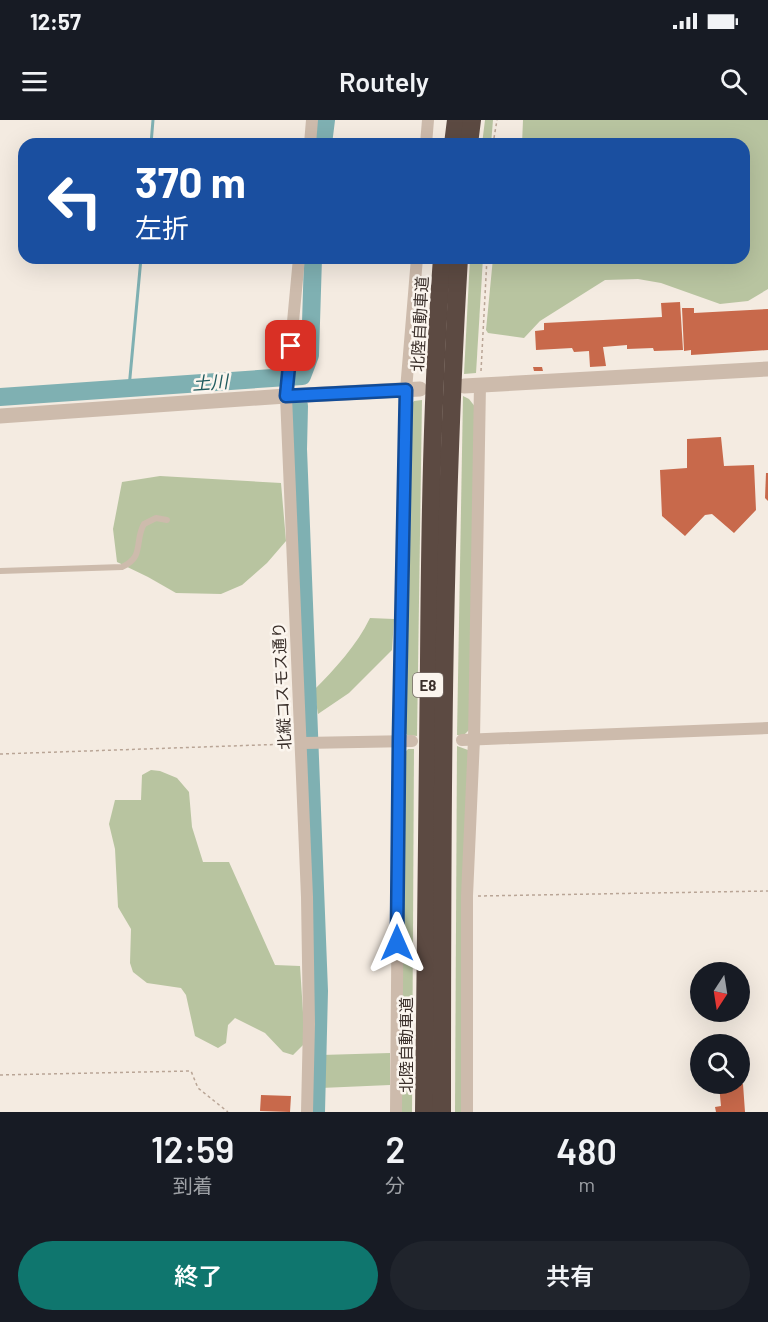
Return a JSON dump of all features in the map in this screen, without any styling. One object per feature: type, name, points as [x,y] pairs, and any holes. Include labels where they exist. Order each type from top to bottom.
[{"type":"highway","points":[[454,138],[456,120]]},
{"type":"highway","points":[[470,138],[472,120]]},
{"type":"highway","name":"北陸自動車道","points":[[424,1112],[431,507],[442,264]]},
{"type":"highway","name":"E8","points":[[442,1112],[442,899],[448,506],[459,264]]},
{"type":"street","points":[[310,138],[312,120]]},
{"type":"street","points":[[426,138],[428,120]]},
{"type":"street","name":"北縦コスモス通り","points":[[298,264],[286,394],[306,743],[309,1024],[307,1112]]},
{"type":"street","points":[[396,1112],[399,741],[417,264]]},
{"type":"street","points":[[464,386],[768,369]]},
{"type":"street","points":[[467,1112],[468,740],[480,384]]},
{"type":"street","points":[[0,416],[286,394],[413,389]]},
{"type":"street","points":[[468,740],[768,728]]},
{"type":"street","points":[[306,743],[412,741]]},
{"type":"lane","points":[[0,571],[122,567],[130,564],[135,556],[144,524],[156,518],[167,520]]},
{"type":"path","points":[[494,138],[497,120]]},
{"type":"path","points":[[480,384],[486,264]]},
{"type":"path","points":[[0,754],[306,743]]},
{"type":"path","points":[[467,896],[768,891]]},
{"type":"path","points":[[0,1075],[191,1071],[198,1088],[228,1112]]},
{"type":"green space","points":[[485,120],[493,120],[492,138],[483,138]]},
{"type":"green space","points":[[523,120],[768,120],[768,289],[748,301],[720,304],[661,283],[638,279],[605,280],[540,321],[524,338],[488,333],[486,330],[492,264],[750,264],[750,138],[522,138]]},
{"type":"green space","points":[[470,264],[483,264],[476,373],[464,374]]},
{"type":"green space","points":[[463,396],[469,399],[476,408],[470,729],[464,735],[457,735]]},
{"type":"green space","points":[[422,400],[417,736],[407,735],[402,728],[408,411],[414,401]]},
{"type":"green space","points":[[160,476],[281,483],[286,541],[267,563],[242,585],[221,594],[176,593],[117,562],[113,529],[122,482]]},
{"type":"green space","points":[[370,618],[394,619],[392,650],[349,693],[318,714],[314,690],[359,638]]},
{"type":"green space","points":[[457,746],[468,750],[469,1112],[455,1112]]},
{"type":"green space","points":[[408,749],[414,749],[412,1112],[401,1112],[401,757]]},
{"type":"green space","points":[[151,770],[177,778],[189,792],[192,827],[203,862],[229,862],[275,965],[300,966],[305,1043],[293,1055],[283,1052],[265,1033],[235,1018],[228,1025],[226,1043],[218,1048],[195,1036],[186,995],[181,988],[147,983],[133,972],[130,963],[131,929],[118,907],[115,849],[109,824],[115,800],[141,800],[142,775]]},
{"type":"green space","points":[[390,1053],[390,1085],[321,1088],[321,1055]]},
{"type":"building","points":[[680,302],[683,350],[627,349],[627,345],[603,347],[606,366],[590,367],[589,351],[574,352],[572,348],[536,350],[535,331],[544,330],[544,323],[662,317],[661,303]]},
{"type":"building","points":[[682,308],[694,308],[694,313],[768,309],[768,350],[691,355],[691,350],[684,351]]},
{"type":"building","points":[[533,367],[542,367],[543,371],[534,371]]},
{"type":"building","points":[[721,437],[724,466],[754,465],[756,510],[734,533],[712,514],[705,515],[685,536],[662,516],[660,470],[687,468],[687,439]]},
{"type":"building","points":[[766,473],[768,473],[768,501],[765,498]]},
{"type":"building","points":[[720,1094],[744,1094],[745,1112],[716,1112],[715,1107],[721,1106]]},
{"type":"building","points":[[261,1095],[291,1096],[290,1112],[260,1111]]},
{"type":"waterway","points":[[152,138],[153,120]]},
{"type":"waterway","name":"土川","points":[[324,138],[326,120]]},
{"type":"waterway","points":[[129,388],[140,264]]},
{"type":"waterway","name":"土川","points":[[0,397],[302,376],[310,355],[313,264]]},
{"type":"waterway","points":[[299,406],[298,449],[319,991],[316,1112]]},
{"type":"route","points":[[291,346],[286,396],[406,390],[397,943]]}]
